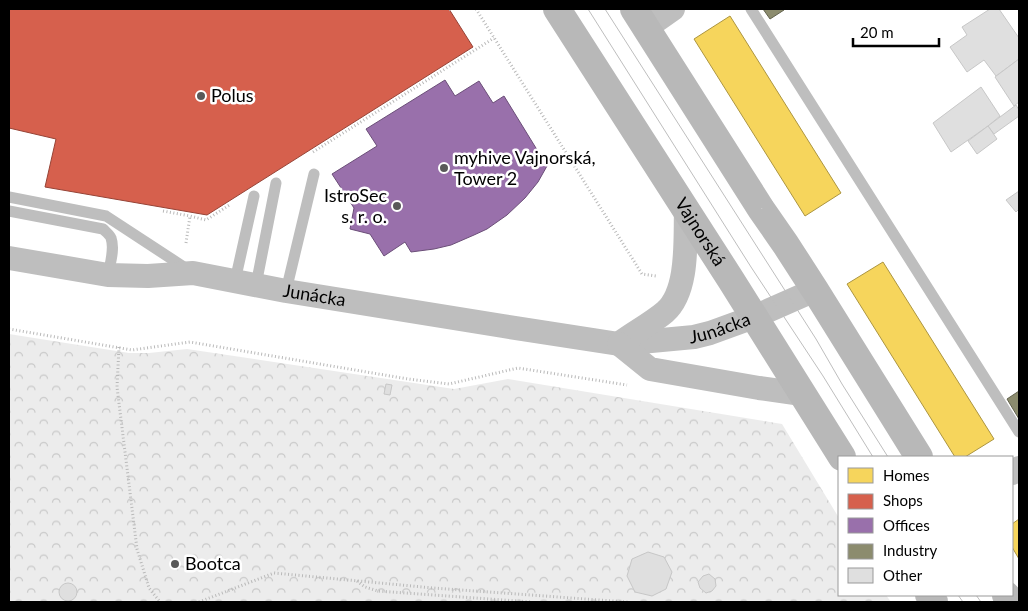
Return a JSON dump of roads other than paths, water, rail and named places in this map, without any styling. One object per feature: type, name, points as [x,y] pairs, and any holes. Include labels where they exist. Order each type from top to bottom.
[{"type":"main road","name":"Vajnorská","points":[[557,9],[841,456]]},
{"type":"main road","points":[[640,18],[761,209],[815,290],[918,456]]},
{"type":"street","points":[[640,18],[674,9]]},
{"type":"street","name":"Junácka","points":[[619,344],[666,311],[677,296],[683,276],[686,211]]},
{"type":"street","name":"Junácka","points":[[9,258],[108,275],[148,276],[193,273],[286,291],[619,344],[694,337],[710,333],[754,317],[815,290]]},
{"type":"street","points":[[619,344],[650,369],[802,394]]},
{"type":"lane","points":[[751,9],[1019,432]]},
{"type":"lane","points":[[286,291],[314,174]]},
{"type":"lane","points":[[246,283],[276,183]]},
{"type":"lane","points":[[246,283],[254,196]]},
{"type":"lane","points":[[9,197],[106,216],[193,273]]},
{"type":"lane","points":[[9,212],[103,229],[110,236],[112,244],[108,275]]},
{"type":"tram line","points":[[588,9],[872,456]]},
{"type":"tram line","points":[[605,9],[816,339],[887,456]]},
{"type":"tram line","points":[[959,596],[963,602]]},
{"type":"tram line","points":[[977,596],[981,602]]},
{"type":"place","name":"Polus","points":[[201,96]]},
{"type":"place","name":"myhive Vajnorská, Tower 2","points":[[444,168]]},
{"type":"place","name":"IstroSec s. r. o.","points":[[397,206]]},
{"type":"place","name":"Bootca","points":[[175,564]]}]
